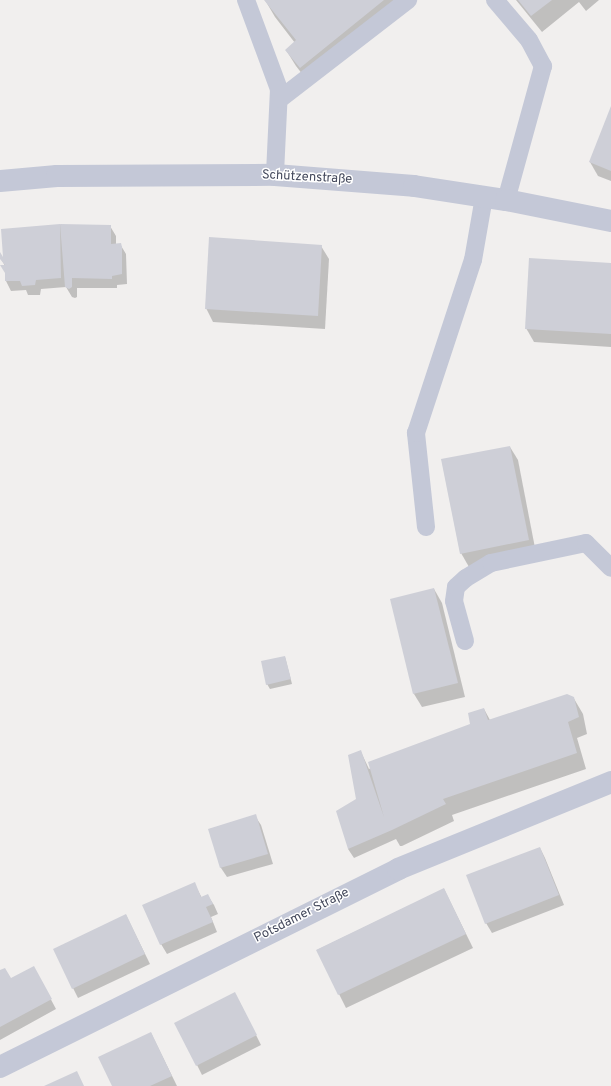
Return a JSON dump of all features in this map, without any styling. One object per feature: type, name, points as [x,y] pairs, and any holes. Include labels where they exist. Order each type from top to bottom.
[{"type":"street","name":"Schützenstraße","points":[[0,181],[57,176],[275,175],[414,186],[506,200],[611,221]]},
{"type":"street","name":"Potsdamer Straße","points":[[0,1067],[398,868],[611,782]]},
{"type":"lane","points":[[246,0],[279,89],[280,99],[275,175]]},
{"type":"lane","points":[[280,99],[408,0]]},
{"type":"lane","points":[[495,0],[529,40],[543,66],[506,200]]},
{"type":"lane","points":[[426,527],[416,433],[473,260],[484,197]]},
{"type":"lane","points":[[465,642],[454,601],[456,587],[466,578],[491,563],[586,543],[611,568]]},
{"type":"building","points":[[264,0],[384,0],[300,68],[285,50],[296,40]]},
{"type":"building","points":[[518,0],[552,0],[531,16]]},
{"type":"building","points":[[611,106],[611,171],[589,162]]},
{"type":"building","points":[[60,224],[61,278],[36,280],[35,285],[22,286],[20,281],[5,281],[5,273],[0,265],[5,265],[0,259],[0,252],[3,257],[1,229]]},
{"type":"building","points":[[60,224],[111,225],[111,244],[121,243],[122,247],[122,274],[112,276],[112,279],[72,278],[72,287],[69,289],[65,287]]},
{"type":"building","points":[[209,237],[322,245],[318,316],[205,309]]},
{"type":"building","points":[[529,258],[611,263],[611,334],[525,329]]},
{"type":"building","points":[[510,446],[529,540],[460,554],[441,459]]},
{"type":"building","points":[[434,588],[458,683],[413,694],[390,599]]},
{"type":"building","points":[[285,656],[291,679],[266,685],[261,661]]},
{"type":"building","points":[[567,694],[574,697],[579,717],[568,722],[577,753],[443,799],[446,804],[348,849],[336,811],[356,799],[348,755],[361,750],[384,817],[368,762],[470,724],[468,713],[484,708],[488,720]]},
{"type":"building","points":[[256,814],[268,854],[220,868],[208,829]]},
{"type":"building","points":[[540,847],[559,895],[485,924],[466,875]]},
{"type":"building","points":[[195,882],[201,897],[208,894],[213,904],[206,907],[213,922],[160,945],[142,905]]},
{"type":"building","points":[[444,888],[466,934],[338,995],[316,950]]},
{"type":"building","points":[[126,914],[145,954],[72,989],[53,949]]},
{"type":"building","points":[[34,966],[52,999],[0,1027],[0,970],[5,968],[11,978]]},
{"type":"building","points":[[235,992],[257,1035],[196,1066],[174,1023]]},
{"type":"building","points":[[151,1032],[172,1076],[150,1086],[112,1086],[98,1057]]},
{"type":"building","points":[[77,1071],[84,1086],[44,1086]]}]
